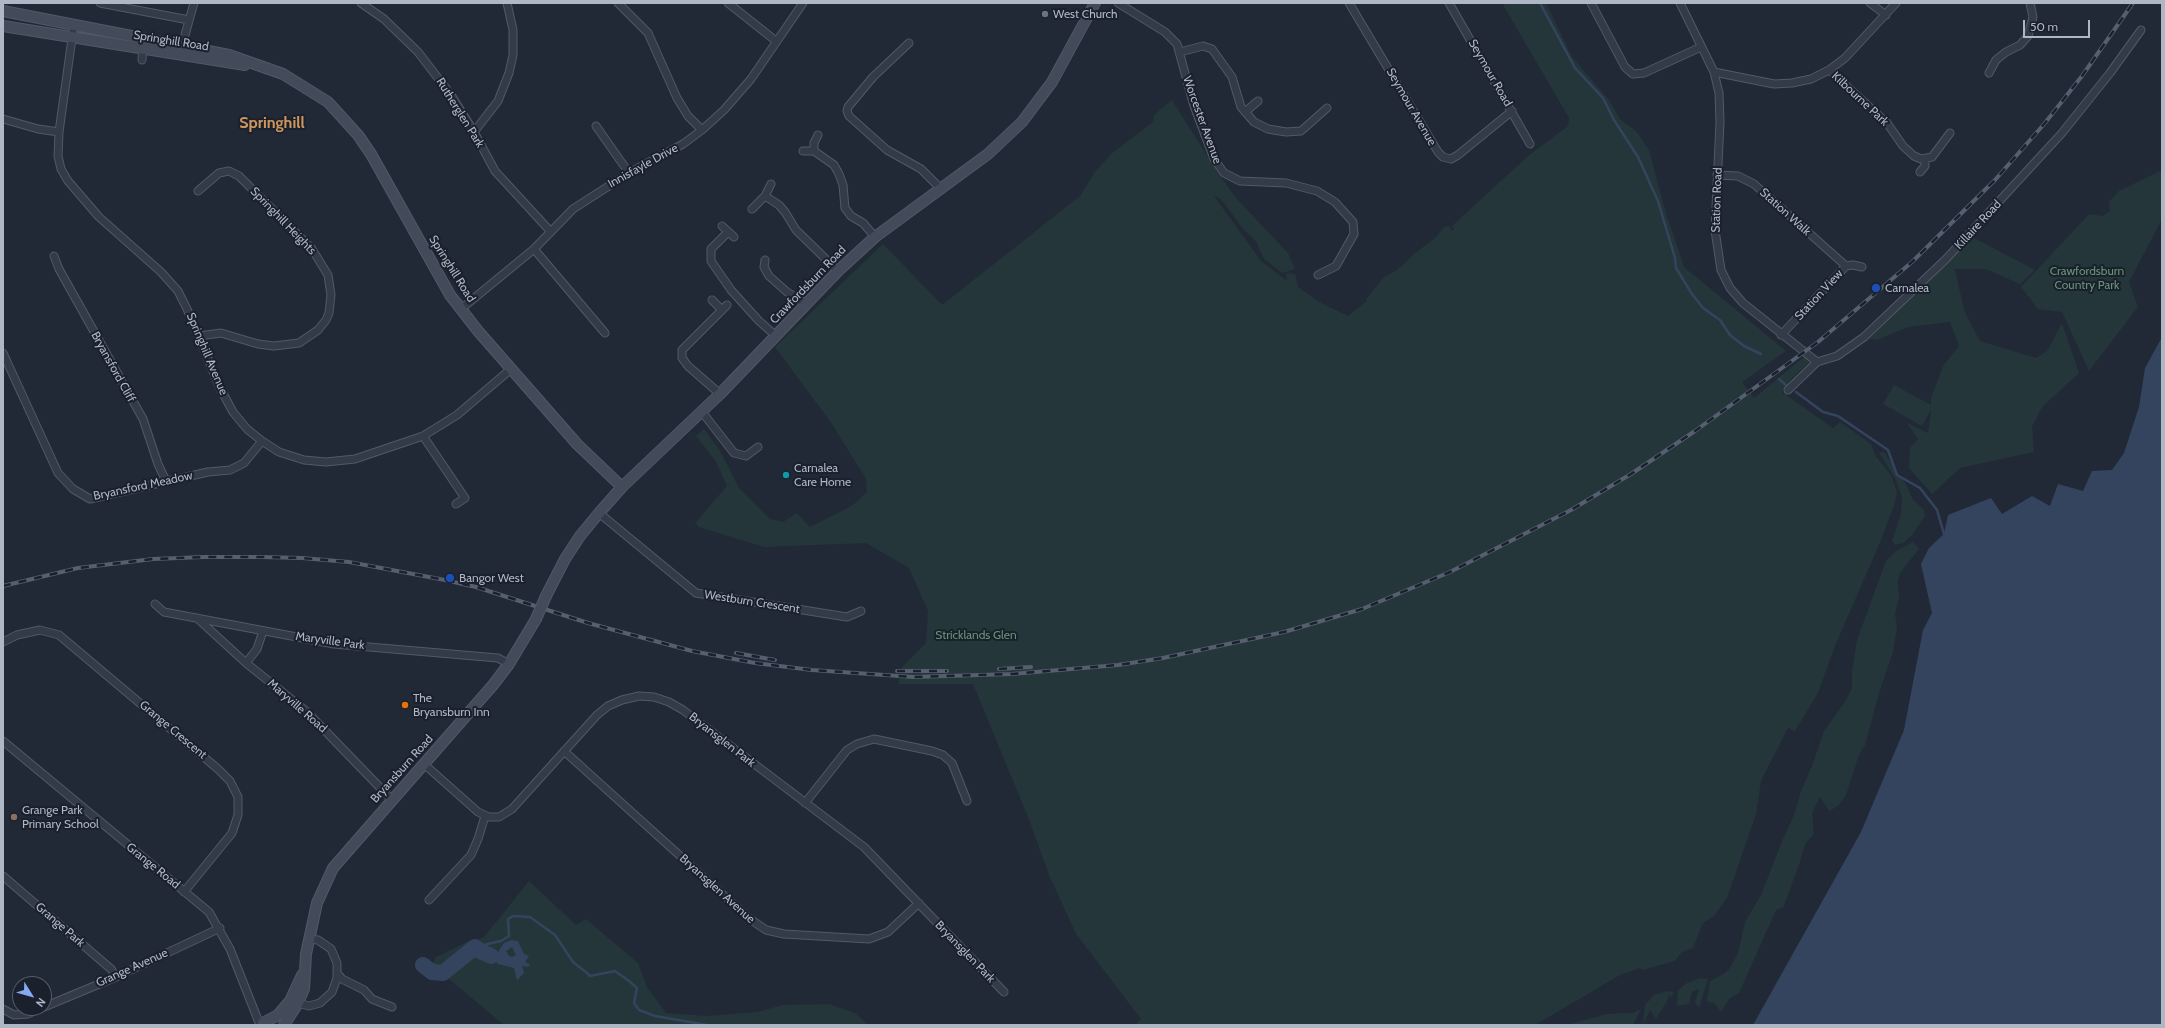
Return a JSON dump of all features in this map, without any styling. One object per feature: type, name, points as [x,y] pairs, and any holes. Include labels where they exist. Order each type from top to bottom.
[{"type":"main road","name":"Crawfordsburn Road","points":[[546,596],[576,542],[622,487],[720,394],[838,271],[875,237],[988,154],[1006,138],[1033,109],[1052,82],[1095,3]]},
{"type":"main road","name":"Springhill Road","points":[[3,11],[144,38],[180,50],[267,68],[295,80],[328,102],[358,135],[371,154],[450,295],[461,310],[577,444],[622,487]]},
{"type":"main road","name":"Springhill Road","points":[[3,26],[143,50],[180,50]]},
{"type":"main road","name":"Bryansburn Road","points":[[284,1025],[298,1003],[304,988],[304,970],[308,939],[317,903],[328,876],[337,861],[480,701],[509,664],[536,619],[546,596]]},
{"type":"main road","name":"Bryansburn Road","points":[[262,1024],[278,1015],[290,1001],[304,970]]},
{"type":"street","points":[[100,3],[189,20]]},
{"type":"street","points":[[180,50],[194,3]]},
{"type":"street","name":"Rutherglen Park","points":[[361,3],[384,18],[418,52],[451,95],[474,132],[495,171],[551,232]]},
{"type":"street","points":[[474,132],[498,101],[509,74],[513,55],[513,30],[507,3]]},
{"type":"street","points":[[618,3],[648,33],[677,98],[688,116],[702,130]]},
{"type":"street","points":[[728,3],[776,41]]},
{"type":"street","name":"Innisfayle Drive","points":[[461,310],[534,249],[573,208],[628,174],[683,144],[702,130],[738,95],[752,79],[776,41],[803,3]]},
{"type":"street","name":"Worcester Avenue","points":[[1118,3],[1165,32],[1177,44],[1186,82],[1194,106],[1214,160],[1224,173],[1240,181],[1286,183],[1317,191],[1343,209],[1354,222],[1354,234],[1336,266],[1318,275]]},
{"type":"street","name":"Seymour Avenue","points":[[1349,3],[1438,152],[1443,157],[1451,159],[1458,156],[1512,111]]},
{"type":"street","name":"Seymour Road","points":[[1449,3],[1530,144]]},
{"type":"street","points":[[1591,3],[1624,66],[1633,74],[1644,74],[1701,48]]},
{"type":"street","name":"Station Road","points":[[1680,3],[1714,72],[1719,93],[1720,122],[1715,230],[1721,270],[1730,288],[1739,300],[1781,335],[1817,362]]},
{"type":"street","points":[[1870,3],[1886,14]]},
{"type":"street","points":[[1714,72],[1765,84],[1802,82],[1829,70],[1857,47],[1896,3]]},
{"type":"street","points":[[1989,73],[1996,60],[2006,52],[2020,45],[2028,36],[2033,17],[2030,3]]},
{"type":"street","name":"Springhill Avenue","points":[[74,24],[59,132],[58,156],[61,169],[68,181],[99,217],[161,272],[178,291],[199,336],[220,388],[233,412],[247,429],[262,442],[279,452],[304,460],[326,462],[355,459],[423,436],[457,415],[511,369]]},
{"type":"street","name":"Killaire Road","points":[[1788,390],[1817,362],[1837,356],[1851,347],[1946,259],[2062,133],[2110,73],[2141,30]]},
{"type":"street","points":[[142,60],[144,38]]},
{"type":"street","points":[[909,43],[873,77],[848,107],[847,111],[849,116],[887,150],[921,169],[940,189]]},
{"type":"street","points":[[1180,52],[1203,46],[1212,49],[1232,77],[1238,102],[1254,122],[1264,128],[1286,132],[1304,130],[1327,108]]},
{"type":"street","name":"Kilbourne Park","points":[[1829,70],[1887,123],[1903,146],[1914,156],[1925,159]]},
{"type":"street","points":[[1245,112],[1258,101]]},
{"type":"street","points":[[3,119],[18,124],[59,132]]},
{"type":"street","points":[[596,126],[628,174]]},
{"type":"street","points":[[1920,172],[1925,166],[1925,159],[1932,157],[1950,133]]},
{"type":"street","points":[[814,151],[814,143],[818,135]]},
{"type":"street","points":[[803,151],[814,151],[834,165],[843,185],[845,208],[851,216],[863,223],[875,237]]},
{"type":"street","name":"Springhill Heights","points":[[198,191],[219,174],[229,171],[239,176],[312,249],[328,275],[331,295],[329,313],[326,320],[318,330],[299,343],[274,346],[258,344],[213,332],[199,336]]},
{"type":"street","name":"Station Walk","points":[[1717,175],[1738,176],[1754,184],[1846,266]]},
{"type":"street","points":[[752,209],[765,196],[771,184]]},
{"type":"street","points":[[765,196],[779,205],[796,230],[838,271]]},
{"type":"street","points":[[722,226],[731,234],[711,249],[711,261],[731,290],[759,321],[776,336]]},
{"type":"street","points":[[534,249],[605,333]]},
{"type":"street","name":"Bryansford Cliff","points":[[54,256],[59,269],[143,419],[158,464],[166,480]]},
{"type":"street","points":[[765,260],[764,267],[769,276],[787,292],[806,304]]},
{"type":"street","name":"Station View","points":[[1781,335],[1846,266],[1853,265],[1862,267]]},
{"type":"street","points":[[712,300],[725,308],[682,350],[682,358],[720,394]]},
{"type":"street","name":"Bryansford Meadow","points":[[3,353],[58,473],[82,496],[97,499],[166,480],[208,472],[230,470],[244,463],[262,442]]},
{"type":"street","points":[[702,412],[734,453],[746,456],[758,447]]},
{"type":"street","points":[[423,436],[465,498],[456,504]]},
{"type":"street","name":"Westburn Crescent","points":[[599,513],[696,593],[847,617],[861,611]]},
{"type":"street","name":"Maryville Park","points":[[155,604],[164,612],[334,644],[498,658],[509,664]]},
{"type":"street","name":"Maryville Road","points":[[197,618],[246,663],[306,711],[392,800]]},
{"type":"street","name":"Grange Crescent","points":[[3,642],[17,636],[40,630],[59,635],[218,768],[230,781],[238,797],[238,815],[232,833],[184,892]]},
{"type":"street","points":[[246,663],[257,649],[263,631]]},
{"type":"street","name":"Bryansglen Park","points":[[485,816],[494,818],[509,813],[597,715],[608,706],[630,698],[654,697],[669,702],[683,710],[864,847],[1004,992]]},
{"type":"street","points":[[805,803],[847,750],[857,744],[874,740],[932,751],[943,755],[952,764],[968,801]]},
{"type":"street","name":"Grange Road","points":[[3,741],[209,912],[220,928],[230,949],[262,1024]]},
{"type":"street","name":"Bryansglen Avenue","points":[[564,751],[750,919],[766,930],[784,934],[868,939],[888,932],[919,903]]},
{"type":"street","points":[[424,764],[478,812],[485,816],[471,855],[429,900]]},
{"type":"street","name":"Grange Park","points":[[3,876],[111,969],[116,977]]},
{"type":"street","name":"Grange Avenue","points":[[52,1004],[116,977],[220,928]]},
{"type":"street","points":[[308,939],[318,940],[331,949],[336,958],[337,973],[332,992]]},
{"type":"street","points":[[337,973],[351,985],[364,990],[372,999],[392,1007]]},
{"type":"street","points":[[298,1003],[309,1006],[315,1005],[325,1000],[339,986],[351,985]]},
{"type":"street","points":[[3,1009],[12,1014]]},
{"type":"green space","name":"Stricklands Glen","points":[[1502,3],[1546,3],[1572,57],[1609,100],[1620,119],[1636,131],[1649,150],[1665,210],[1684,267],[1786,351],[1742,382],[1754,398],[1804,357],[1810,362],[1792,378],[1782,392],[1833,428],[1840,422],[1871,444],[1875,455],[1891,475],[1897,492],[1894,505],[1881,540],[1835,646],[1818,693],[1795,731],[1788,728],[1761,781],[1756,814],[1727,898],[1714,916],[1703,923],[1693,948],[1682,952],[1675,961],[1642,970],[1640,968],[1620,975],[1535,1025],[1135,1025],[1141,1019],[1076,934],[1049,875],[1028,817],[973,684],[898,684],[902,667],[926,643],[928,611],[909,568],[866,543],[764,547],[699,527],[695,523],[727,486],[715,460],[696,436],[704,429],[720,451],[739,488],[770,519],[783,522],[797,513],[810,527],[853,505],[867,492],[866,479],[832,424],[775,347],[883,244],[942,305],[1080,196],[1095,172],[1111,154],[1153,122],[1154,115],[1172,100],[1218,173],[1236,198],[1288,253],[1295,269],[1282,273],[1264,259],[1256,241],[1243,229],[1221,199],[1214,196],[1261,261],[1287,281],[1286,273],[1295,274],[1298,287],[1321,303],[1348,316],[1367,301],[1366,299],[1383,278],[1397,270],[1414,254],[1435,238],[1444,227],[1449,226],[1452,231],[1454,229],[1452,226],[1528,156],[1568,126],[1569,118]]},
{"type":"green space","name":"Crawfordsburn Country Park","points":[[2162,170],[2162,219],[2129,282],[2138,307],[2089,371],[2062,312],[2038,309],[2021,287],[2089,214],[2103,216],[2110,211],[2109,202],[2119,191]]},
{"type":"green space","points":[[1974,238],[2035,270],[2020,284],[1986,269],[1955,269],[1964,310],[1980,341],[2036,358],[2047,351],[2062,323],[2079,373],[2042,407],[2032,427],[2034,452],[1960,468],[1932,494],[1909,468],[1910,448],[1918,439],[1907,423],[1928,433],[1931,410],[1922,426],[1883,404],[1894,385],[1931,405],[1931,398],[1943,366],[1959,346],[1950,322],[1908,327],[1877,340],[1869,339],[1961,246]]},
{"type":"green space","points":[[1884,452],[1907,486],[1913,500],[1924,510],[1925,516],[1912,535],[1903,543],[1895,545],[1892,541],[1901,514],[1902,497],[1895,478],[1879,453]]},
{"type":"green space","points":[[1913,542],[1919,549],[1900,573],[1898,581],[1899,596],[1895,614],[1897,627],[1893,652],[1880,690],[1865,745],[1859,755],[1846,795],[1838,806],[1829,811],[1820,797],[1812,813],[1814,834],[1805,844],[1783,908],[1776,910],[1739,993],[1730,998],[1721,1012],[1715,1004],[1707,1001],[1710,981],[1725,973],[1730,968],[1738,953],[1745,922],[1761,895],[1794,815],[1801,791],[1812,766],[1824,731],[1846,700],[1852,687],[1852,671],[1857,640],[1886,561],[1896,551]]},
{"type":"green space","points":[[529,881],[576,925],[586,919],[638,963],[647,987],[666,1013],[707,1016],[758,1012],[782,1005],[829,1004],[855,1013],[868,1025],[504,1025],[432,965],[436,957],[467,942],[476,941],[484,937]]},
{"type":"green space","points":[[1700,978],[1708,979],[1699,1008],[1695,1003],[1699,989],[1692,992],[1689,1004],[1677,1006],[1678,990],[1687,983]]},
{"type":"green space","points":[[1668,991],[1674,992],[1671,998],[1669,994],[1667,1001],[1656,1019],[1650,1010],[1643,1025],[1645,1005],[1654,995]]},
{"type":"green space","points":[[1641,1009],[1633,1025],[1566,1025],[1607,1014],[1633,1013]]},
{"type":"water","points":[[2162,337],[2162,1025],[1753,1025],[1861,832],[1904,730],[1923,630],[1932,613],[1921,564],[1929,548],[1944,534],[1948,515],[1991,498],[2002,514],[2032,496],[2050,506],[2058,484],[2083,491],[2092,471],[2112,470],[2124,453],[2139,407],[2145,368]]},
{"type":"water","points":[[511,940],[518,941],[524,954],[529,956],[525,962],[530,964],[528,967],[522,966],[524,973],[517,980],[514,968],[498,964],[491,956],[498,952],[504,943]],"holes":[[[512,947],[516,955],[512,957],[509,956],[506,951]]]},
{"type":"waterway","points":[[1540,3],[1575,68],[1603,98],[1614,120],[1638,157],[1658,201],[1675,258],[1676,268],[1692,294],[1703,308],[1720,320],[1730,335],[1744,346],[1761,354]]},
{"type":"waterway","points":[[1779,379],[1786,385]]},
{"type":"waterway","points":[[1796,392],[1823,412],[1838,416],[1888,450],[1897,475],[1920,488],[1937,510],[1944,534]]},
{"type":"waterway","points":[[475,947],[501,941],[509,936],[508,919],[513,916],[530,917],[555,935],[573,962],[590,976],[615,971],[629,981],[637,988],[634,1003],[639,1010],[655,1016],[707,1025]]},
{"type":"waterway","points":[[423,965],[432,972],[443,973],[475,947],[491,956]]},
{"type":"railway","points":[[3,586],[78,568],[153,559],[261,557],[302,558],[349,562],[476,587],[588,623],[692,651],[755,663],[812,670],[914,677],[1012,674],[1118,665],[1163,658],[1284,632],[1362,609],[1450,572],[1571,510],[1631,474],[1695,431],[1818,342],[1912,262],[1995,180],[2045,123],[2082,76],[2133,3]]},
{"type":"railway","points":[[736,653],[775,660]]},
{"type":"railway","points":[[999,669],[1031,667]]},
{"type":"railway","points":[[897,671],[947,671]]},
{"type":"place","name":"West Church","points":[[1045,14]]},
{"type":"place","name":"Carnalea","points":[[1876,288]]},
{"type":"place","name":"Carnalea Care Home","points":[[786,475]]},
{"type":"place","name":"Bangor West","points":[[450,578]]},
{"type":"place","name":"The Bryansburn Inn","points":[[405,705]]},
{"type":"place","name":"Grange Park Primary School","points":[[14,817]]},
{"type":"district","name":"Springhill","points":[[272,123]]}]
